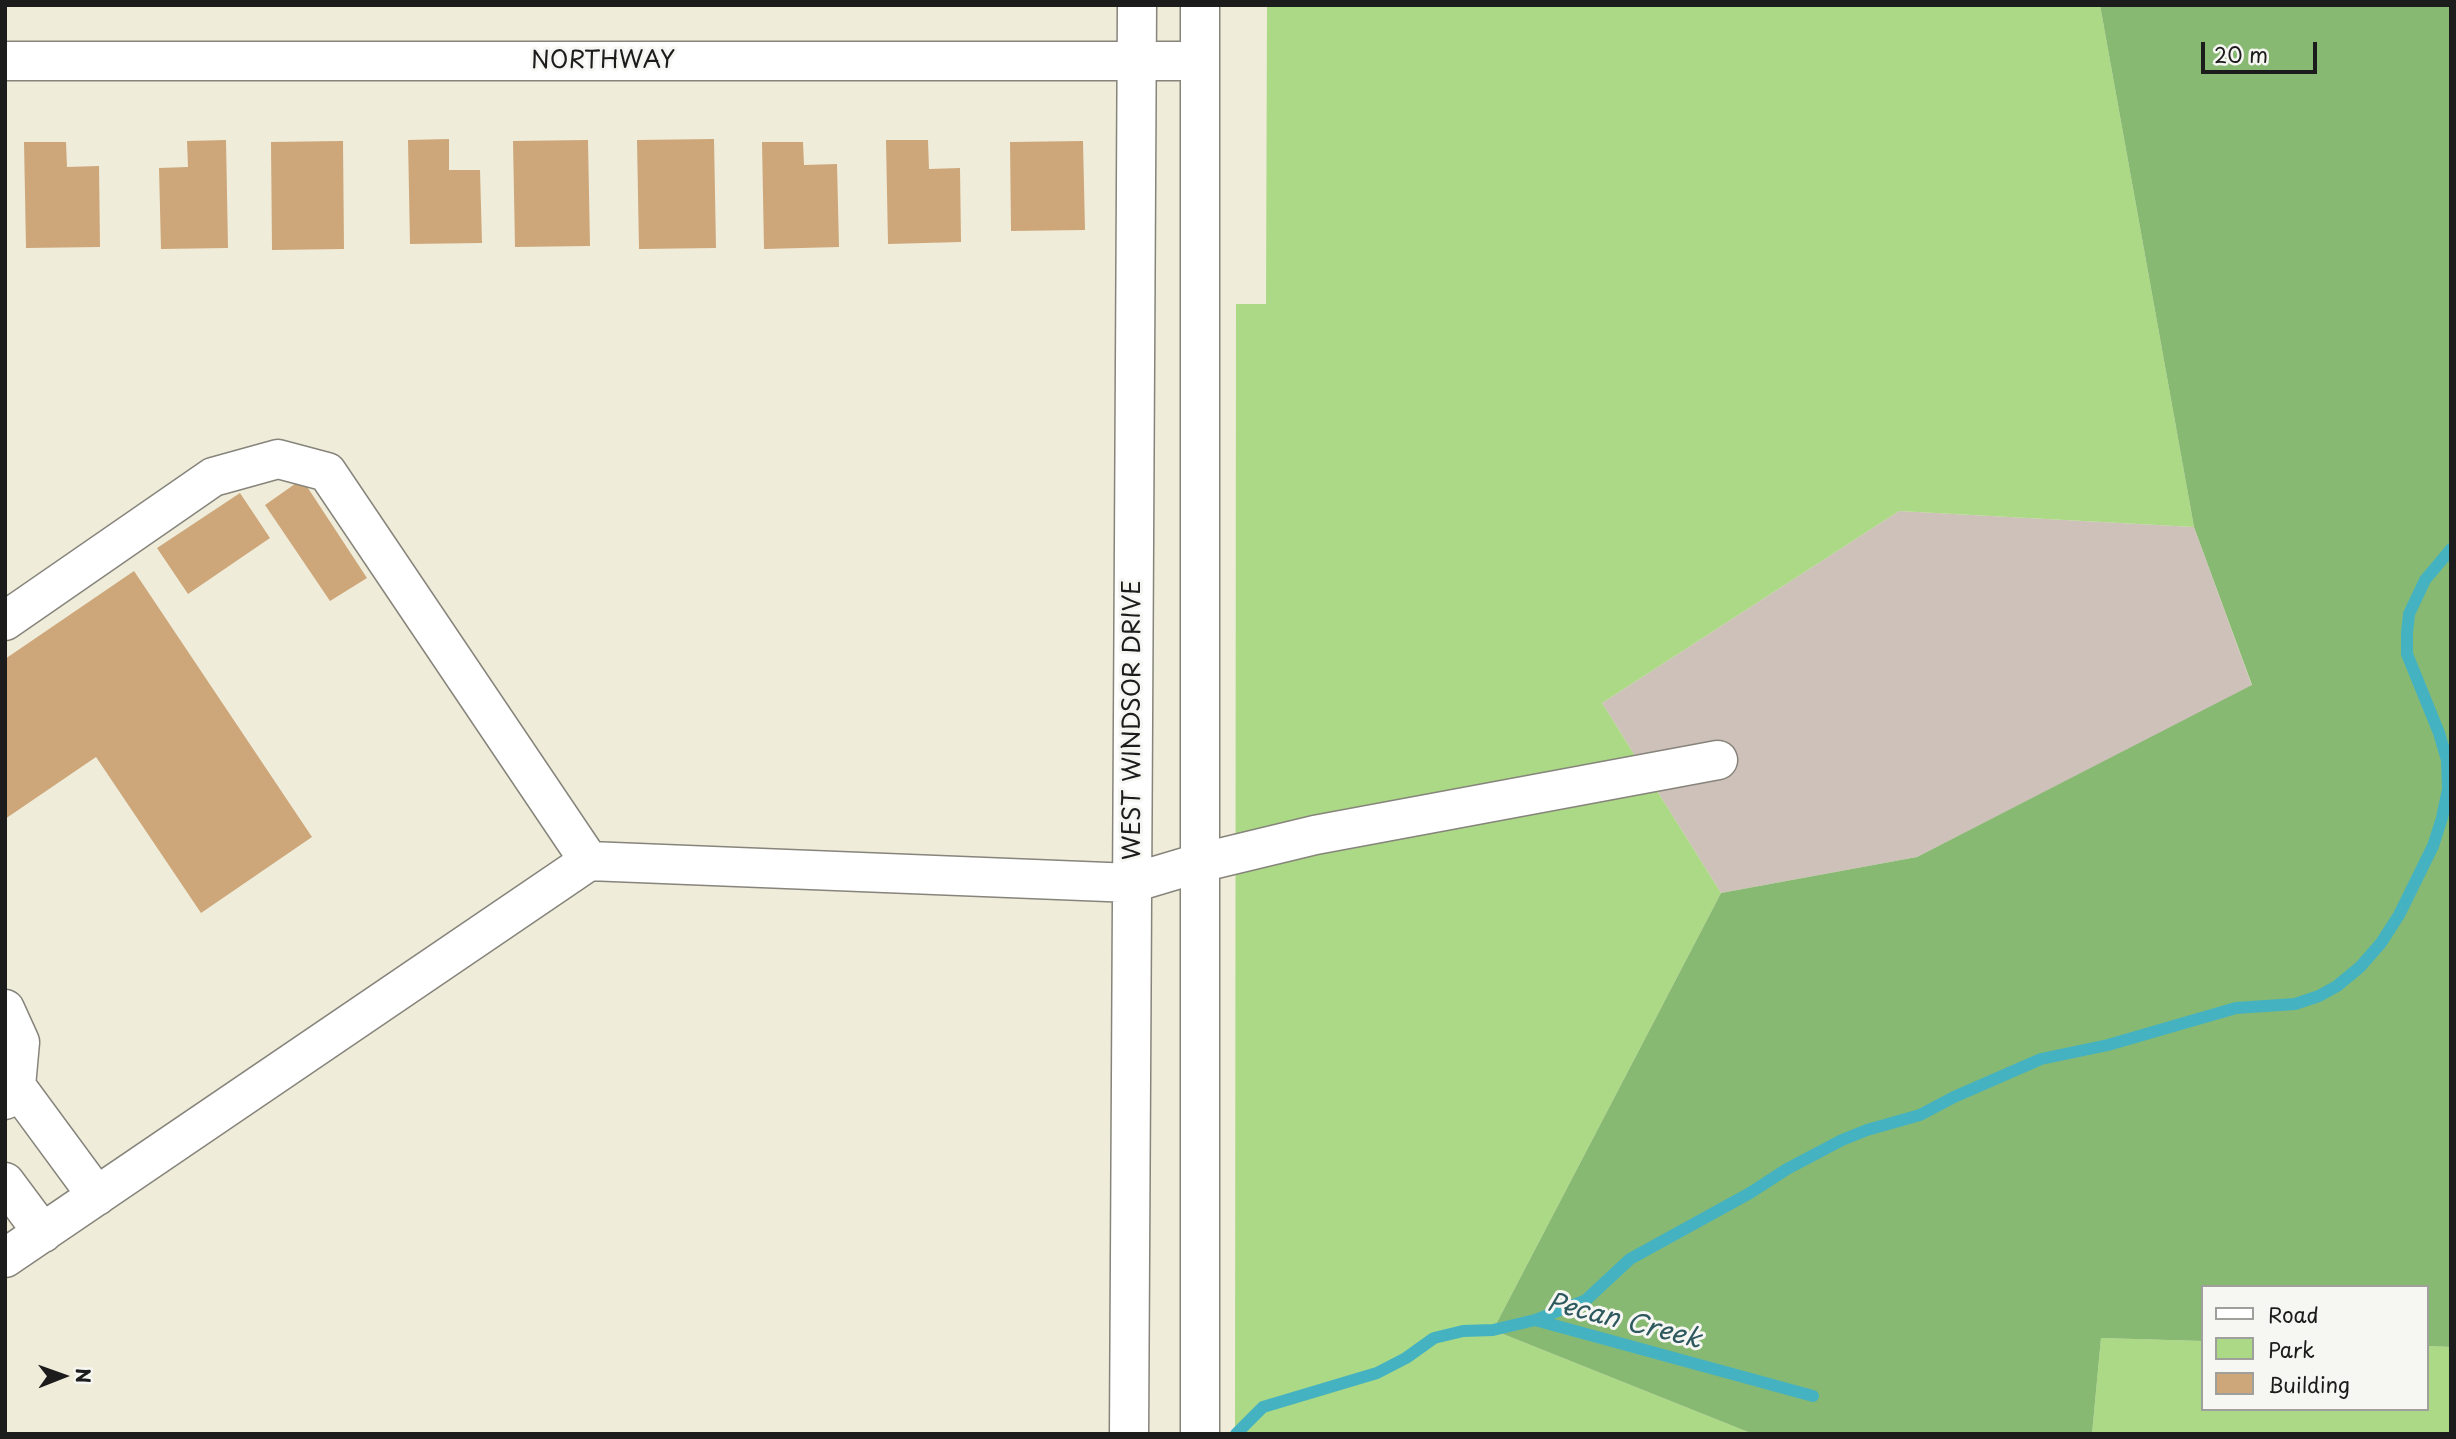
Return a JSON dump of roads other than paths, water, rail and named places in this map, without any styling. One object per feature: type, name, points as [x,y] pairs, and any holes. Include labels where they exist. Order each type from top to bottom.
[{"type":"street","name":"WEST WINDSOR DRIVE","points":[[1129,1434],[1137,5]]},
{"type":"street","points":[[1200,5],[1200,1434]]},
{"type":"street","name":"NORTHWAY","points":[[5,61],[1200,61]]},
{"type":"street","points":[[5,621],[213,477],[278,458],[327,472],[589,861]]},
{"type":"street","points":[[5,1258],[589,861],[1132,883],[1199,863],[1315,835],[1718,760]]},
{"type":"street","points":[[5,1009],[20,1042],[10,1093],[97,1196]]},
{"type":"street","points":[[5,1182],[43,1233]]},
{"type":"waterway","points":[[1535,1320],[1586,1300],[1630,1259],[1842,1140],[1920,1115],[2041,1059],[2108,1045],[2236,1008],[2295,1004],[2319,996],[2337,986],[2360,967],[2381,943],[2399,915],[2433,846],[2442,818],[2448,789],[2447,760],[2407,654],[2407,633],[2409,614],[2425,580],[2451,549]]},
{"type":"waterway","name":"Pecan Creek","points":[[1236,1434],[1263,1407],[1377,1373],[1406,1358],[1434,1338],[1463,1331],[1493,1330],[1535,1320],[1813,1396]]}]
